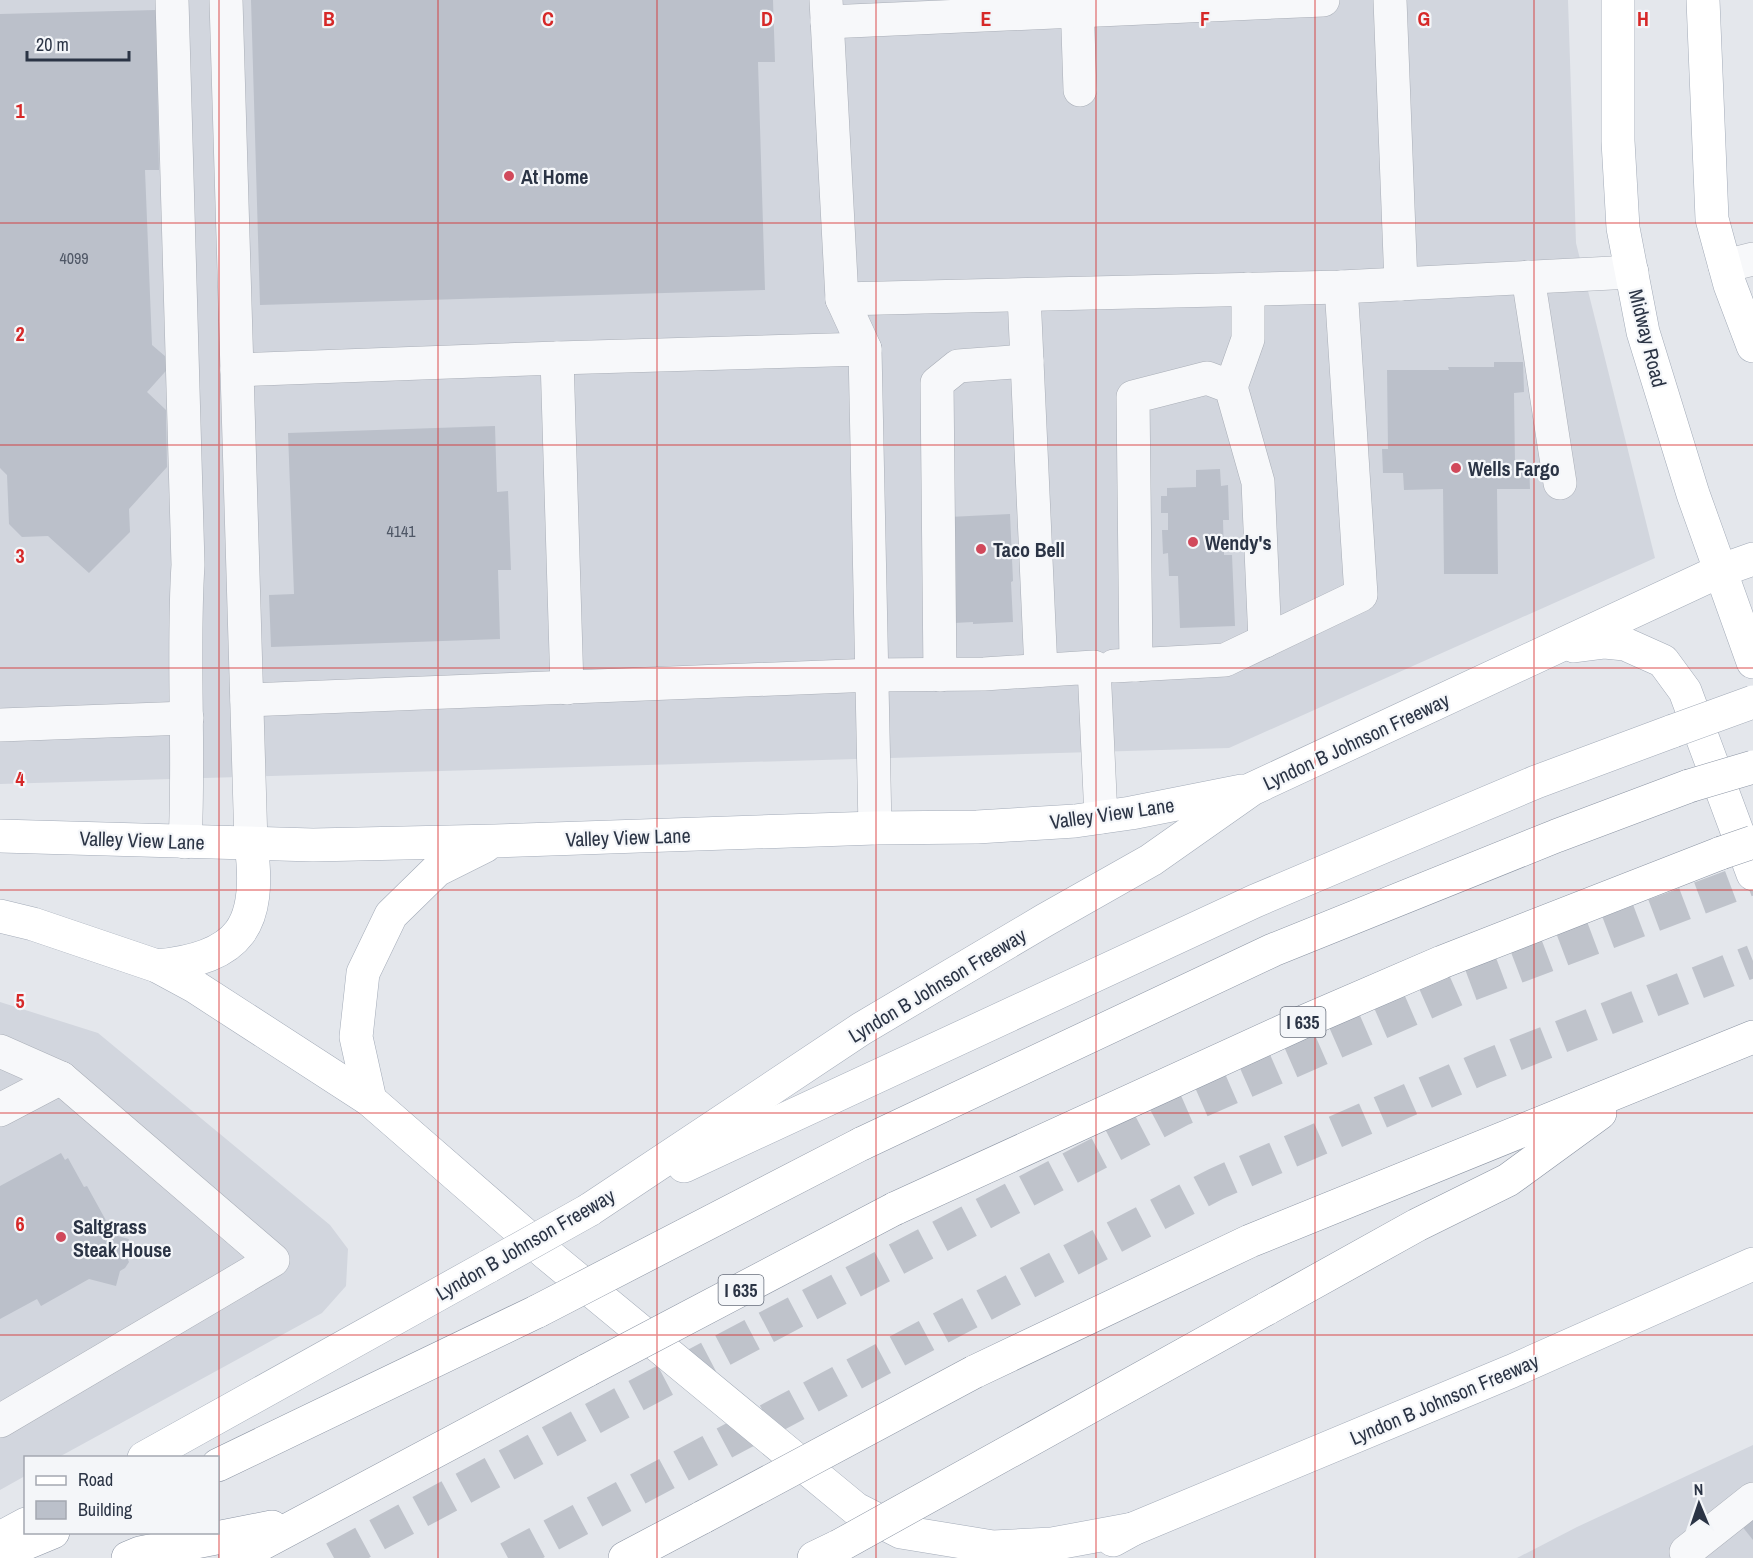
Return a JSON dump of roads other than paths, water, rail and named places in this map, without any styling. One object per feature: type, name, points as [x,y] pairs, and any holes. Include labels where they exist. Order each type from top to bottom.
[{"type":"main road","name":"Midway Road","points":[[1618,0],[1618,141],[1623,228],[1643,332],[1693,494],[1753,662]]},
{"type":"main road","points":[[1703,0],[1712,219],[1739,262],[1730,285],[1753,346]]},
{"type":"main road","name":"Lyndon B Johnson Freeway","points":[[148,1456],[589,1210],[861,1029],[1151,860],[1252,789],[1722,570],[1753,559]]},
{"type":"main road","points":[[1550,650],[1605,642],[1624,644],[1664,661],[1685,691],[1753,874]]},
{"type":"main road","points":[[589,1210],[1255,902],[1536,782],[1753,702]]},
{"type":"main road","points":[[219,1465],[538,1311],[861,1144],[1273,950],[1556,836],[1689,786],[1753,768]]},
{"type":"main road","name":"Valley View Lane","points":[[0,836],[313,845],[977,827],[1075,821],[1252,789]]},
{"type":"main road","points":[[370,1100],[356,1037],[363,974],[372,954],[391,915],[437,870],[495,841]]},
{"type":"main road","name":"I 635","points":[[235,1558],[894,1209],[1314,1017],[1442,962],[1753,842]]},
{"type":"main road","points":[[157,966],[187,963],[213,954],[230,942],[241,930],[250,913],[254,891],[255,869],[251,843]]},
{"type":"main road","points":[[0,916],[33,924],[157,966],[194,986],[370,1100]]},
{"type":"main road","points":[[626,1558],[974,1372],[1250,1241],[1753,1037]]},
{"type":"main road","points":[[826,1552],[1417,1225],[1508,1180],[1643,1082]]},
{"type":"main road","name":"Lyndon B Johnson Freeway","points":[[370,1100],[547,1254],[856,1509],[901,1532],[993,1546],[1052,1544],[1133,1529]]},
{"type":"main road","name":"Lyndon B Johnson Freeway","points":[[1080,1558],[1133,1529],[1512,1371],[1753,1264]]},
{"type":"main road","points":[[128,1558],[140,1552],[304,1521]]},
{"type":"main road","points":[[0,1538],[24,1525]]},
{"type":"main road","points":[[0,1554],[50,1534]]},
{"type":"lane","points":[[172,0],[188,566],[185,612],[188,790],[185,842]]},
{"type":"lane","points":[[226,0],[251,843]]},
{"type":"lane","points":[[875,828],[865,349],[842,299],[827,11],[1323,0]]},
{"type":"lane","points":[[1390,0],[1401,284]]},
{"type":"lane","points":[[1077,5],[1080,90]]},
{"type":"lane","points":[[842,299],[1341,287],[1632,272]]},
{"type":"lane","points":[[1528,277],[1560,483]]},
{"type":"lane","points":[[247,700],[873,675],[940,675],[1225,660],[1361,595],[1341,287]]},
{"type":"lane","points":[[1248,289],[1248,339],[1231,387],[1258,482],[1265,641]]},
{"type":"lane","points":[[1024,295],[1041,670]]},
{"type":"lane","points":[[237,370],[865,349]]},
{"type":"lane","points":[[557,358],[567,688]]},
{"type":"lane","points":[[940,675],[937,383],[957,366],[1027,362]]},
{"type":"lane","points":[[1136,664],[1133,397],[1207,378],[1231,387]]},
{"type":"lane","points":[[1094,667],[1101,817]]},
{"type":"lane","points":[[0,725],[187,718]]},
{"type":"lane","points":[[0,1051],[61,1078],[273,1260],[0,1421]]},
{"type":"lane","points":[[0,1110],[61,1078]]},
{"type":"lane","points":[[1686,1552],[1753,1499]]},
{"type":"tunnel","points":[[334,1558],[618,1405],[1183,1109],[1456,990],[1753,878]]},
{"type":"tunnel","points":[[508,1558],[1216,1184],[1484,1067],[1753,961]]},
{"type":"place","name":"At Home","points":[[509,176]]},
{"type":"place","name":"Wells Fargo","points":[[1456,468]]},
{"type":"place","name":"Wendy's","points":[[1193,542]]},
{"type":"place","name":"Taco Bell","points":[[981,549]]},
{"type":"place","name":"Saltgrass Steak House","points":[[61,1237]]}]
